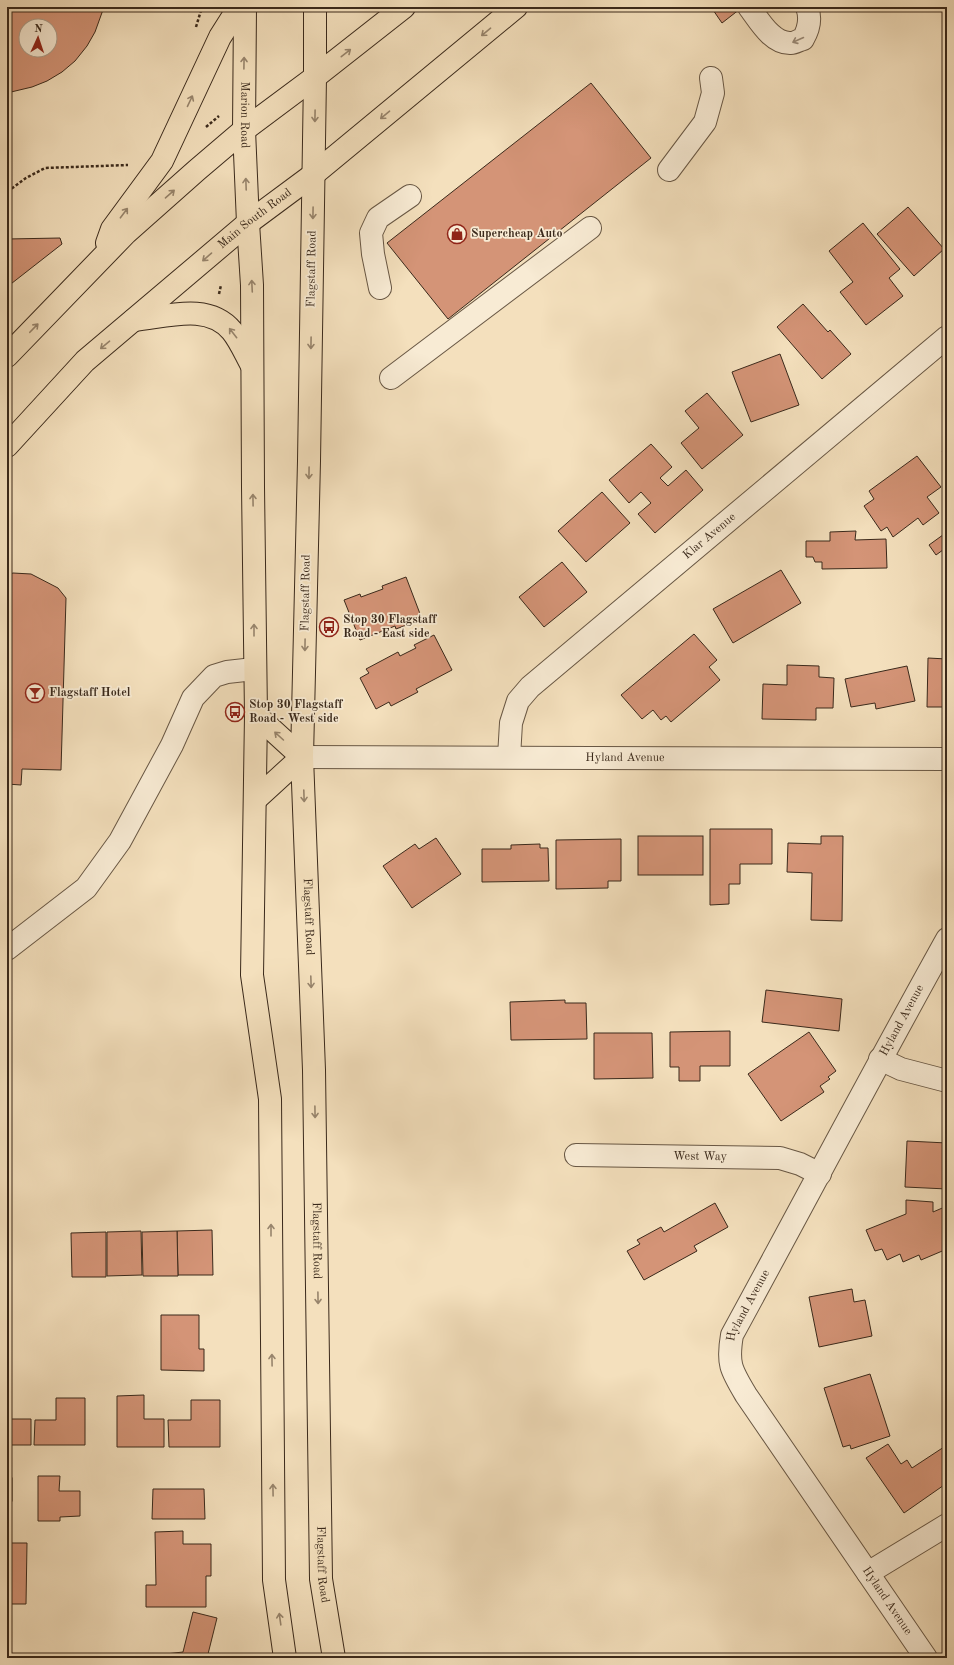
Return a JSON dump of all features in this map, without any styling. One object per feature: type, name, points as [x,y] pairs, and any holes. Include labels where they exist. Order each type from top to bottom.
[{"type":"main road","points":[[101,260],[112,229],[162,161],[220,38],[239,7]]},
{"type":"main road","name":"Marion Road","points":[[245,7],[244,130],[248,223]]},
{"type":"main road","points":[[315,7],[315,77]]},
{"type":"main road","points":[[7,356],[126,233],[244,130],[315,77],[404,7]]},
{"type":"main road","name":"Main South Road","points":[[7,446],[85,362],[248,223],[314,174],[516,7]]},
{"type":"main road","name":"Flagstaff Road","points":[[315,77],[309,461],[302,757],[314,1070],[321,1578],[334,1658]]},
{"type":"main road","points":[[248,223],[252,285],[254,669],[256,715],[252,974],[270,1099],[274,1580],[285,1658]]},
{"type":"main road","points":[[134,320],[193,313],[212,317],[232,331],[252,367]]},
{"type":"main road","points":[[254,800],[302,757],[256,715]]},
{"type":"street","points":[[749,7],[765,28],[778,41],[791,43],[803,39],[809,29],[807,7]]},
{"type":"street","points":[[669,170],[705,122],[713,93],[711,78]]},
{"type":"street","points":[[380,288],[370,233],[378,218],[410,196]]},
{"type":"street","points":[[391,378],[590,228]]},
{"type":"street","name":"Klar Avenue","points":[[510,757],[511,723],[518,701],[530,687],[947,337]]},
{"type":"street","points":[[7,949],[86,888],[120,841],[172,745],[193,698],[214,676],[227,672],[254,669]]},
{"type":"street","name":"Hyland Avenue","points":[[302,757],[947,758]]},
{"type":"street","name":"Hyland Avenue","points":[[926,1658],[746,1395],[732,1372],[729,1352],[732,1335],[820,1174],[880,1059],[947,940]]},
{"type":"street","points":[[880,1059],[902,1069],[947,1081]]},
{"type":"street","name":"West Way","points":[[576,1155],[780,1158],[800,1164],[820,1174]]},
{"type":"street","points":[[868,1573],[947,1525]]},
{"type":"path","points":[[201,132],[224,112]]},
{"type":"path","points":[[7,190],[45,168],[128,165]]},
{"type":"building","points":[[7,7],[104,7],[95,32],[87,46],[75,61],[62,72],[47,81],[32,87],[7,92]]},
{"type":"building","points":[[711,7],[739,7],[740,9],[722,23]]},
{"type":"building","points":[[591,83],[651,158],[448,319],[387,243]]},
{"type":"building","points":[[908,207],[944,249],[914,276],[877,234]]},
{"type":"building","points":[[863,223],[900,269],[889,278],[903,296],[866,325],[840,292],[853,282],[829,251]]},
{"type":"building","points":[[60,238],[62,244],[7,287],[7,239]]},
{"type":"building","points":[[803,304],[828,332],[830,330],[851,354],[822,379],[777,327]]},
{"type":"building","points":[[780,354],[799,405],[751,422],[732,372]]},
{"type":"building","points":[[707,393],[743,435],[702,469],[681,443],[699,428],[685,411]]},
{"type":"building","points":[[651,444],[672,467],[660,478],[668,486],[686,470],[703,490],[655,533],[638,514],[651,503],[641,492],[629,503],[609,480]]},
{"type":"building","points":[[947,447],[947,457],[942,451]]},
{"type":"building","points":[[917,456],[941,487],[927,497],[939,513],[923,525],[918,518],[893,537],[887,527],[881,531],[864,506],[874,499],[869,491]]},
{"type":"building","points":[[602,492],[630,523],[586,562],[558,531]]},
{"type":"building","points":[[856,531],[855,540],[886,539],[887,568],[822,569],[822,562],[815,562],[813,557],[806,557],[806,541],[830,541],[830,532]]},
{"type":"building","points":[[947,532],[947,547],[936,555],[929,545]]},
{"type":"building","points":[[562,562],[587,592],[544,627],[519,597]]},
{"type":"building","points":[[781,570],[801,603],[733,643],[713,609]]},
{"type":"building","name":"Flagstaff Hotel","points":[[13,573],[31,574],[58,588],[66,598],[61,770],[22,769],[21,785],[7,784],[7,575]]},
{"type":"building","points":[[406,577],[422,619],[396,629],[395,626],[360,640],[344,600],[360,594],[361,597],[383,589],[382,586]]},
{"type":"building","points":[[694,634],[717,660],[709,667],[720,680],[671,722],[666,716],[661,720],[653,710],[642,719],[621,695]]},
{"type":"building","points":[[434,635],[452,670],[416,689],[418,692],[391,706],[389,702],[376,709],[360,678],[369,673],[366,669],[398,652],[400,656],[416,648],[414,645]]},
{"type":"building","points":[[928,658],[947,659],[947,707],[927,707]]},
{"type":"building","points":[[787,665],[819,666],[819,677],[834,678],[833,708],[816,708],[816,720],[762,719],[763,684],[787,685]]},
{"type":"building","points":[[907,666],[915,701],[876,709],[875,703],[851,707],[845,679]]},
{"type":"building","points":[[710,829],[772,829],[772,864],[740,864],[740,884],[729,884],[729,904],[710,905]]},
{"type":"building","points":[[638,836],[703,836],[703,875],[638,875]]},
{"type":"building","points":[[821,836],[843,836],[842,921],[811,920],[812,873],[787,872],[788,843],[821,844]]},
{"type":"building","points":[[436,838],[461,874],[412,908],[383,866],[415,844],[419,849]]},
{"type":"building","points":[[621,839],[621,881],[608,881],[608,888],[556,889],[556,840]]},
{"type":"building","points":[[540,844],[540,848],[548,848],[549,881],[482,882],[482,849],[511,849],[511,845]]},
{"type":"building","points":[[766,990],[842,999],[839,1031],[762,1022]]},
{"type":"building","points":[[565,1000],[565,1003],[586,1003],[587,1039],[511,1040],[510,1002]]},
{"type":"building","points":[[730,1031],[730,1066],[700,1066],[700,1081],[679,1081],[679,1067],[670,1067],[670,1032]]},
{"type":"building","points":[[809,1032],[836,1071],[828,1077],[830,1079],[820,1086],[824,1092],[781,1121],[748,1074]]},
{"type":"building","points":[[594,1033],[652,1033],[653,1078],[594,1079]]},
{"type":"building","points":[[907,1141],[947,1143],[947,1189],[905,1187]]},
{"type":"building","points":[[906,1200],[933,1202],[933,1212],[947,1206],[947,1249],[921,1260],[919,1255],[903,1262],[900,1254],[887,1260],[882,1249],[875,1251],[866,1230],[906,1214]]},
{"type":"building","points":[[715,1203],[728,1227],[694,1246],[697,1251],[644,1280],[627,1251],[640,1244],[637,1240],[661,1227],[664,1232]]},
{"type":"building","points":[[212,1230],[213,1275],[178,1275],[177,1231]]},
{"type":"building","points":[[141,1231],[142,1275],[107,1276],[107,1232]]},
{"type":"building","points":[[177,1231],[178,1276],[143,1276],[142,1232]]},
{"type":"building","points":[[106,1232],[106,1277],[72,1277],[71,1233]]},
{"type":"building","points":[[852,1289],[854,1302],[865,1300],[872,1336],[819,1347],[809,1297]]},
{"type":"building","points":[[161,1315],[199,1315],[199,1349],[204,1349],[204,1371],[161,1370]]},
{"type":"building","points":[[870,1374],[890,1436],[851,1449],[850,1445],[843,1447],[824,1388]]},
{"type":"building","points":[[144,1395],[144,1419],[164,1419],[164,1447],[117,1447],[117,1396]]},
{"type":"building","points":[[56,1398],[85,1398],[85,1445],[34,1445],[35,1420],[56,1420]]},
{"type":"building","points":[[191,1400],[220,1400],[220,1447],[169,1447],[168,1420],[191,1420]]},
{"type":"building","points":[[7,1403],[11,1407],[11,1419],[31,1419],[31,1445],[7,1445]]},
{"type":"building","points":[[888,1444],[901,1464],[907,1460],[912,1468],[947,1445],[947,1483],[904,1513],[866,1458]]},
{"type":"building","points":[[38,1476],[60,1476],[59,1491],[80,1491],[80,1516],[60,1517],[60,1521],[38,1521]]},
{"type":"building","points":[[7,1478],[12,1478],[12,1501],[7,1501]]},
{"type":"building","points":[[153,1489],[204,1489],[205,1519],[152,1519]]},
{"type":"building","points":[[7,1506],[11,1506],[11,1531],[7,1531]]},
{"type":"building","points":[[183,1531],[183,1544],[211,1544],[211,1576],[206,1576],[206,1607],[146,1607],[146,1585],[156,1585],[155,1532]]},
{"type":"building","points":[[7,1543],[27,1543],[26,1604],[7,1604]]},
{"type":"building","points":[[193,1612],[217,1618],[207,1658],[157,1658],[157,1655],[183,1652]]},
{"type":"place","name":"Supercheap Auto","points":[[457,234]]},
{"type":"place","name":"Stop 30 Flagstaff Road - East side","points":[[329,627]]},
{"type":"place","name":"Flagstaff Hotel","points":[[35,693]]},
{"type":"place","name":"Stop 30 Flagstaff Road - West side","points":[[235,712]]}]
